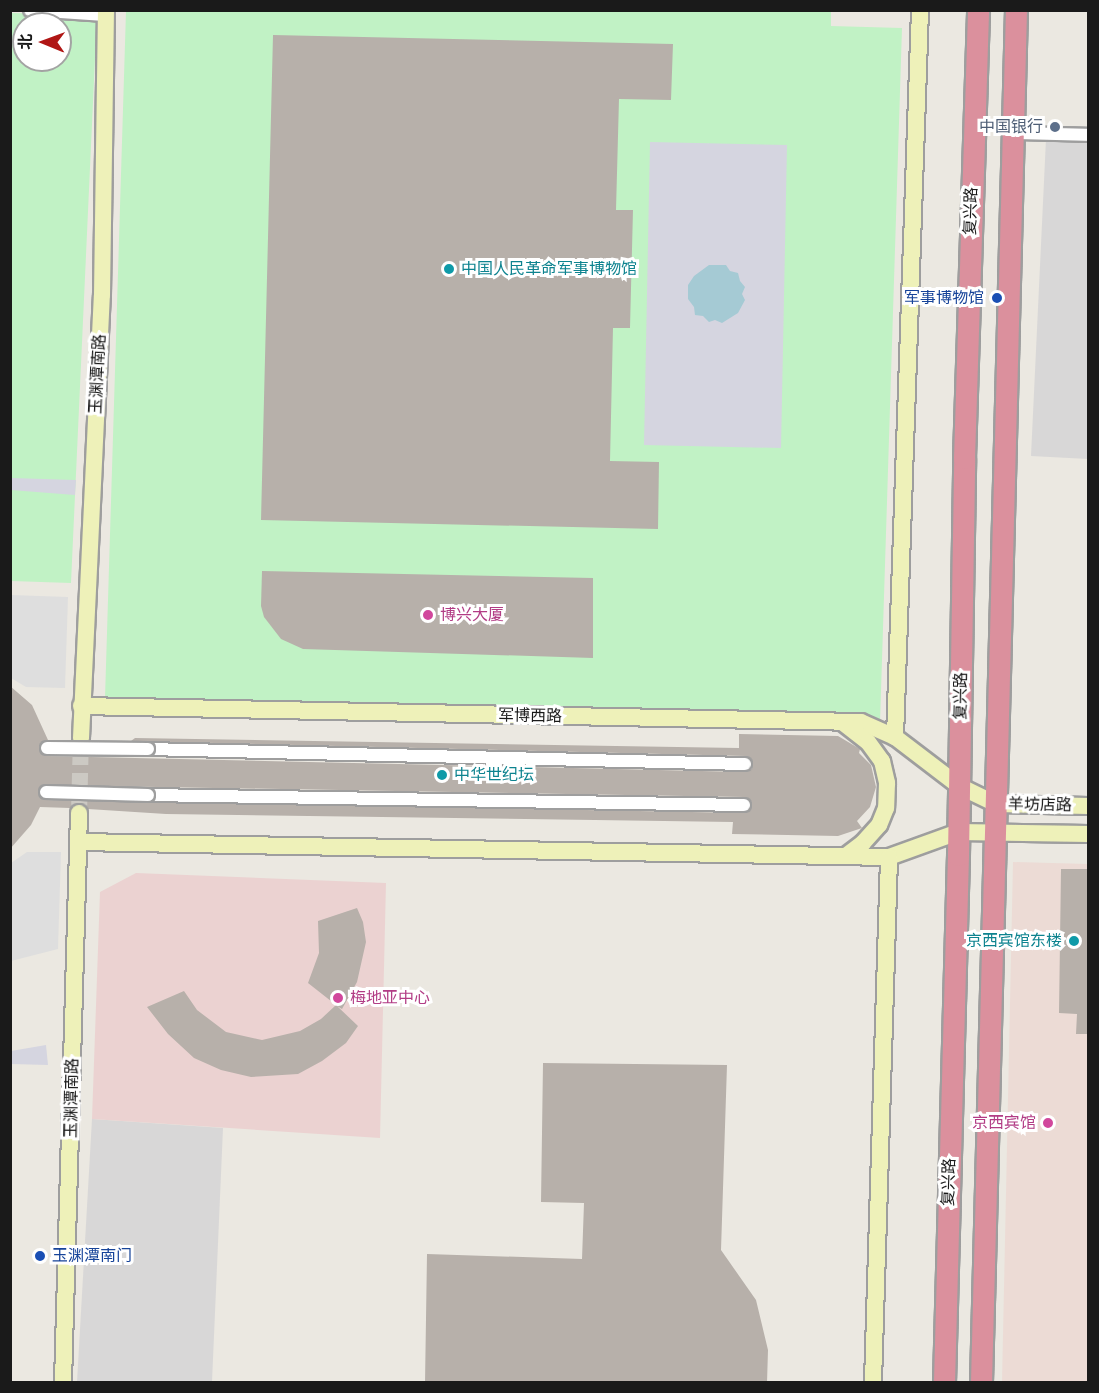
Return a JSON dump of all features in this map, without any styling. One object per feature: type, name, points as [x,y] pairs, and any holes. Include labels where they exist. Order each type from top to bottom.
[{"type":"highway","name":"复兴路","points":[[944,1383],[959,786],[964,458],[978,10]]},
{"type":"highway","points":[[981,1383],[1016,10]]},
{"type":"street","points":[[30,10],[106,13]]},
{"type":"street","points":[[895,737],[920,10]]},
{"type":"street","name":"玉渊潭南路","points":[[81,738],[102,295],[106,13]]},
{"type":"street","points":[[1014,132],[1089,135]]},
{"type":"street","name":"军博西路","points":[[81,706],[870,724],[895,737],[959,786]]},
{"type":"street","points":[[843,722],[868,742],[882,762],[887,783],[886,808],[879,825],[864,843],[846,856]]},
{"type":"street","points":[[47,748],[745,764]]},
{"type":"street","name":"羊坊店路","points":[[959,786],[996,804],[1089,806]]},
{"type":"street","points":[[46,792],[744,805]]},
{"type":"street","name":"玉渊潭南路","points":[[63,1383],[79,813]]},
{"type":"street","points":[[78,842],[889,857],[958,832]]},
{"type":"street","name":"羊坊店路","points":[[958,832],[1089,834]]},
{"type":"street","points":[[873,1383],[889,857]]},
{"type":"shaded area","points":[[1046,139],[1088,141],[1088,459],[1031,456]]},
{"type":"shaded area","points":[[650,142],[787,145],[781,448],[644,445]]},
{"type":"shaded area","points":[[11,478],[76,480],[75,495],[11,490]]},
{"type":"shaded area","points":[[11,595],[68,597],[65,688],[26,687],[11,678]]},
{"type":"shaded area","points":[[27,852],[61,852],[58,949],[11,961],[11,863]]},
{"type":"shaded area","name":"京西宾馆","points":[[1013,862],[1088,864],[1088,1382],[1002,1382]]},
{"type":"shaded area","name":"梅地亚中心","points":[[136,873],[386,883],[380,1138],[92,1119],[100,892]]},
{"type":"shaded area","points":[[46,1045],[48,1065],[11,1064],[11,1051]]},
{"type":"shaded area","points":[[92,1119],[223,1128],[212,1382],[77,1382]]},
{"type":"green space","name":"中国人民革命军事博物馆","points":[[831,10],[831,26],[902,28],[880,723],[105,698],[126,11]]},
{"type":"green space","points":[[11,13],[12,72],[72,72],[72,14],[97,15],[71,583],[11,581]]},
{"type":"water","points":[[709,265],[726,265],[730,271],[738,273],[745,287],[742,294],[745,300],[738,313],[722,323],[715,320],[709,322],[703,316],[695,315],[694,307],[688,299],[688,285],[694,276]]},
{"type":"building","name":"中国人民革命军事博物馆","points":[[273,35],[673,44],[671,100],[619,99],[616,210],[633,210],[630,328],[613,328],[610,461],[659,462],[658,529],[261,520]]},
{"type":"building","name":"博兴大厦","points":[[262,571],[593,578],[593,658],[303,649],[281,639],[264,617],[261,606]]},
{"type":"building","name":"中华世纪坛","points":[[10,686],[32,705],[48,740],[40,743],[40,752],[47,756],[745,772],[752,769],[753,764],[745,756],[131,741],[135,738],[739,748],[739,734],[838,736],[860,749],[859,753],[871,765],[876,787],[870,807],[857,821],[862,828],[838,836],[732,834],[733,822],[166,814],[88,809],[79,803],[70,808],[40,807],[31,825],[10,849]],"holes":[[[43,785],[744,797],[751,801],[752,806],[744,813],[46,800],[38,792]]]},
{"type":"building","name":"京西宾馆东楼","points":[[1061,869],[1089,869],[1089,1034],[1076,1034],[1077,1014],[1059,1013]]},
{"type":"building","name":"梅地亚中心","points":[[357,908],[363,922],[366,942],[357,982],[342,1009],[337,1006],[358,1026],[346,1043],[322,1061],[298,1074],[251,1077],[221,1070],[194,1058],[168,1034],[147,1007],[184,991],[197,1010],[226,1032],[262,1040],[300,1031],[321,1019],[336,1005],[308,983],[319,953],[318,921]]},
{"type":"building","points":[[543,1063],[727,1065],[721,1250],[756,1300],[768,1350],[767,1383],[425,1383],[427,1254],[582,1259],[584,1203],[541,1202]]},
{"type":"tunnel","points":[[79,813],[81,738]]},
{"type":"place","name":"中国银行","points":[[1055,127]]},
{"type":"place","name":"中国人民革命军事博物馆","points":[[449,269]]},
{"type":"place","name":"军事博物馆","points":[[997,298]]},
{"type":"place","name":"博兴大厦","points":[[428,615]]},
{"type":"place","name":"中华世纪坛","points":[[442,775]]},
{"type":"place","name":"京西宾馆东楼","points":[[1074,941]]},
{"type":"place","name":"梅地亚中心","points":[[338,998]]},
{"type":"place","name":"京西宾馆","points":[[1048,1123]]},
{"type":"place","name":"玉渊潭南门","points":[[40,1256]]}]
